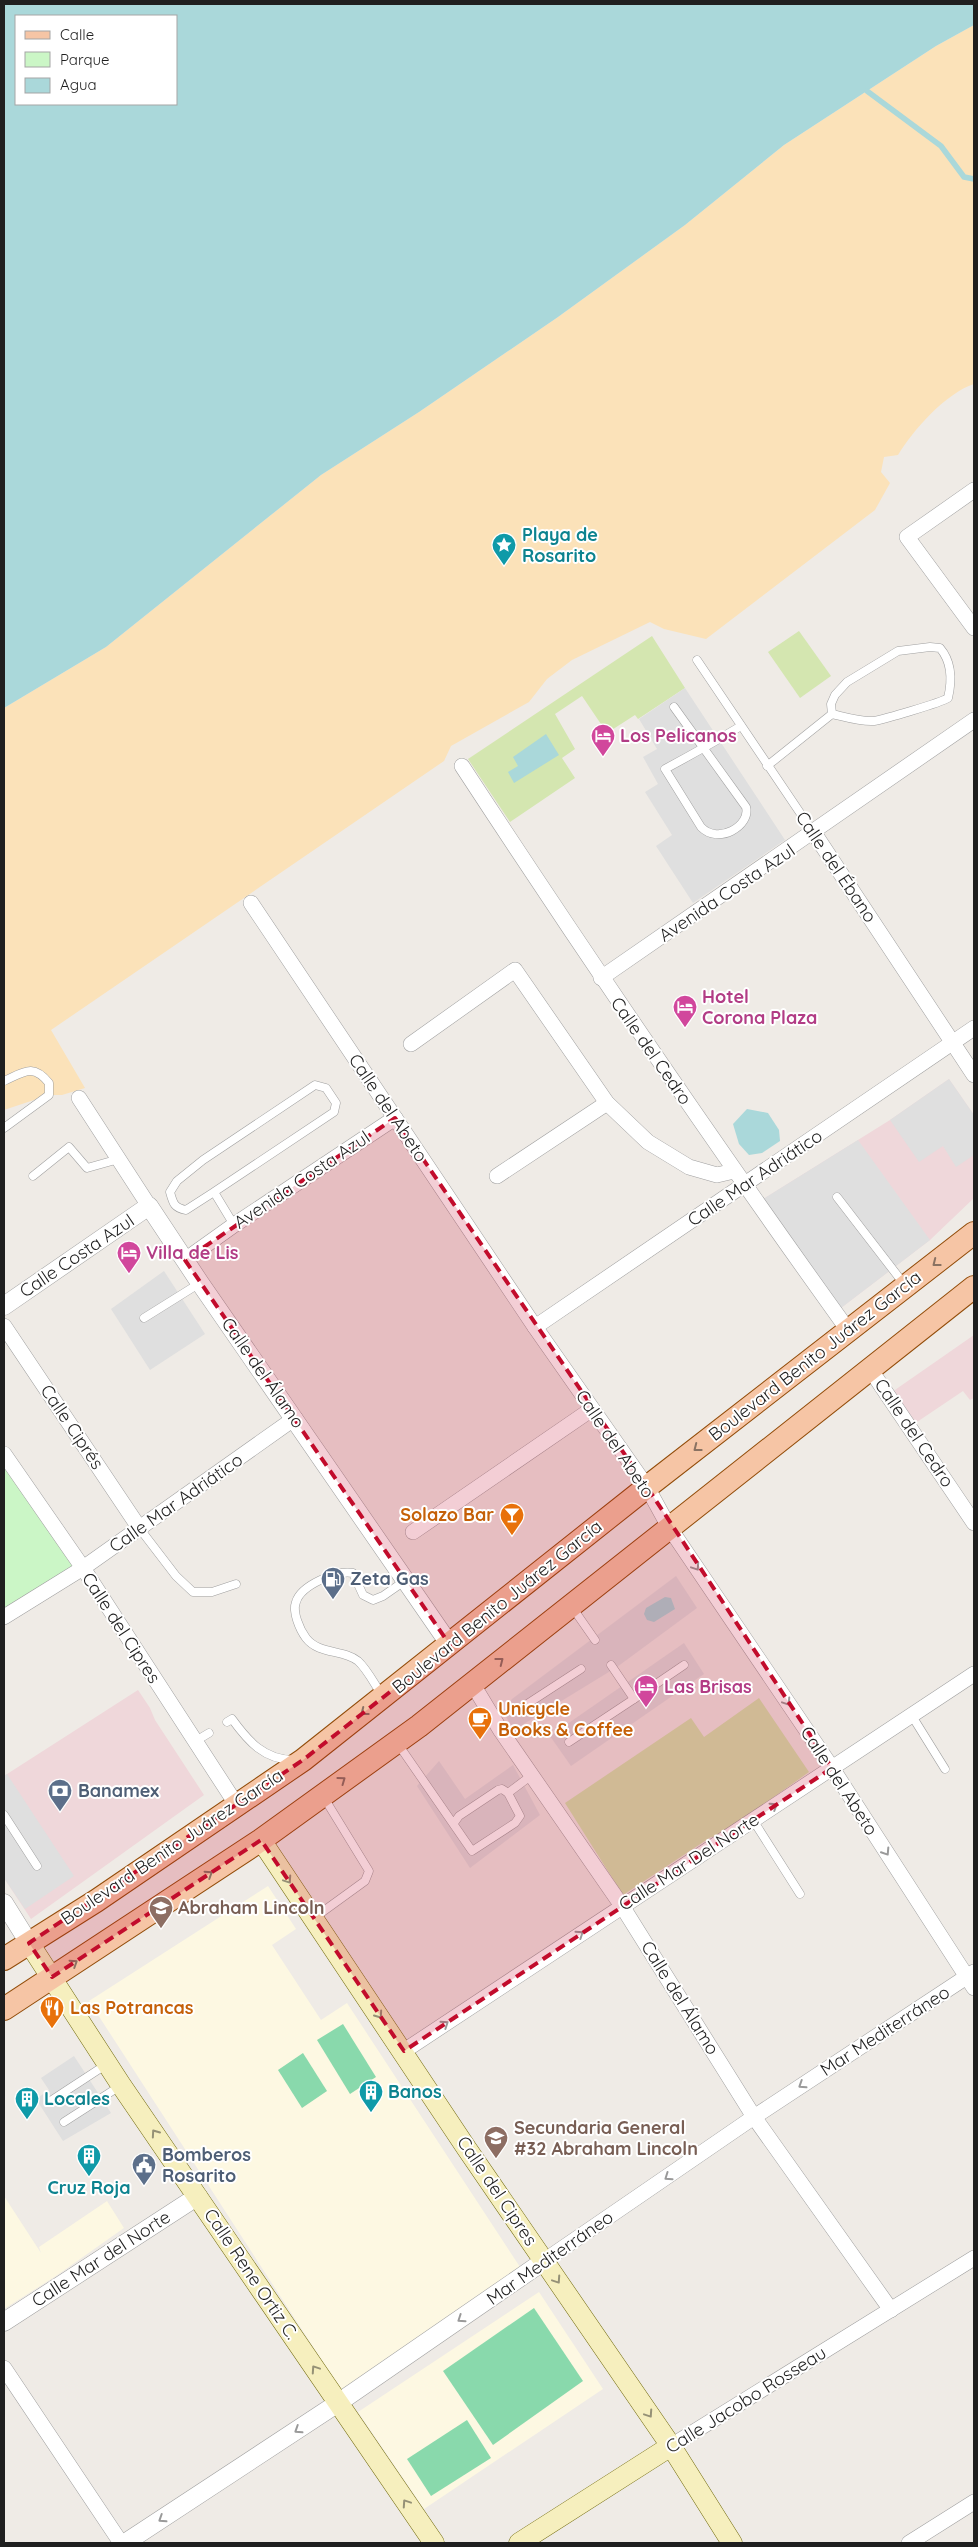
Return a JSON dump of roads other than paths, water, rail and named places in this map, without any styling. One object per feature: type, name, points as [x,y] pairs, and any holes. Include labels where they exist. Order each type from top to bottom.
[{"type":"main road","name":"Boulevard Benito Juárez García","points":[[4,1958],[96,1901],[303,1760],[647,1487],[974,1233]]},
{"type":"main road","points":[[4,2010],[261,1840],[419,1726],[974,1287]]},
{"type":"main road","name":"Calle del Cipres","points":[[261,1840],[544,2261],[671,2446],[732,2543]]},
{"type":"main road","name":"Calle Rene Ortiz C.","points":[[29,1943],[121,2085],[434,2543]]},
{"type":"main road","name":"Calle Jacobo Rosseau","points":[[519,2543],[671,2446]]},
{"type":"street","points":[[974,490],[907,537],[974,628]]},
{"type":"street","name":"Avenida Costa Azul","points":[[602,978],[814,833],[974,720]]},
{"type":"street","name":"Calle del Cedro","points":[[462,766],[602,978],[744,1186],[848,1330]]},
{"type":"street","name":"Calle del Ébano","points":[[814,833],[974,1075]]},
{"type":"street","name":"Calle del Abeto","points":[[251,903],[535,1327],[647,1487],[669,1527],[972,1978]]},
{"type":"street","points":[[411,1044],[515,970],[607,1103],[648,1142],[689,1168],[717,1175],[734,1171]]},
{"type":"street","name":"Calle Mar Adriático","points":[[535,1327],[954,1044],[974,1028]]},
{"type":"street","name":"Calle del Álamo","points":[[79,1098],[200,1284],[295,1418],[450,1645]]},
{"type":"street","points":[[497,1176],[607,1103]]},
{"type":"street","name":"Avenida Costa Azul","points":[[185,1260],[234,1225],[395,1118]]},
{"type":"street","name":"Calle Costa Azul","points":[[4,1306],[149,1206]]},
{"type":"street","name":"Calle Ciprés","points":[[4,1326],[140,1529]]},
{"type":"street","name":"Calle del Cedro","points":[[870,1369],[974,1523]]},
{"type":"street","points":[[413,1532],[592,1409]]},
{"type":"street","name":"Calle Mar Adriático","points":[[4,1617],[83,1568],[295,1418]]},
{"type":"street","name":"Calle del Cipres","points":[[4,1454],[83,1568],[194,1742],[236,1804]]},
{"type":"street","name":"Calle Mar Del Norte","points":[[404,2051],[974,1674]]},
{"type":"street","name":"Calle del Álamo","points":[[472,1683],[532,1775],[622,1906],[754,2117],[891,2310]]},
{"type":"street","name":"Calle Rene Ortiz C.","points":[[4,1904],[29,1943]]},
{"type":"street","name":"Mar Mediterráneo","points":[[125,2543],[338,2403],[754,2117],[972,1978]]},
{"type":"street","name":"Calle Mar del Norte","points":[[4,2322],[198,2196]]},
{"type":"street","name":"Calle Jacobo Rosseau","points":[[671,2446],[974,2258]]},
{"type":"street","points":[[4,2368],[121,2543]]},
{"type":"street","points":[[909,2543],[974,2502]]},
{"type":"lane","points":[[767,766],[832,714],[874,721],[925,705],[939,704],[948,698],[951,684],[948,656],[940,648],[898,650],[847,682],[835,695],[832,704],[832,714]]},
{"type":"lane","name":"Calle del Ébano","points":[[697,660],[814,833]]},
{"type":"lane","points":[[674,706],[703,748],[746,806],[748,814],[745,821],[724,834],[714,836],[707,834],[701,828],[665,769],[703,748],[741,726]]},
{"type":"lane","points":[[4,1081],[29,1070],[41,1072],[49,1082],[49,1094],[4,1128]]},
{"type":"lane","points":[[315,1085],[326,1088],[336,1103],[334,1112],[214,1192],[186,1210],[177,1208],[173,1204],[170,1192],[177,1181],[203,1160],[315,1085]]},
{"type":"lane","points":[[33,1176],[69,1147],[87,1168],[119,1159]]},
{"type":"lane","points":[[214,1192],[234,1225]]},
{"type":"lane","points":[[837,1197],[906,1286]]},
{"type":"lane","points":[[144,1318],[200,1284]]},
{"type":"lane","points":[[140,1529],[176,1576],[193,1592],[212,1592],[236,1584]]},
{"type":"lane","points":[[383,1697],[358,1661],[324,1650],[306,1638],[295,1614],[295,1603],[301,1593],[332,1573],[344,1571],[353,1573],[363,1595],[372,1600],[383,1596],[406,1580]]},
{"type":"lane","points":[[571,1605],[595,1640]]},
{"type":"lane","points":[[611,1665],[634,1699]]},
{"type":"lane","points":[[569,1742],[684,1665]]},
{"type":"lane","points":[[518,1710],[581,1669]]},
{"type":"lane","points":[[912,1716],[945,1769]]},
{"type":"lane","points":[[227,1722],[232,1719],[256,1749],[282,1760],[303,1760]]},
{"type":"lane","points":[[194,1742],[209,1733]]},
{"type":"lane","points":[[396,1741],[472,1850],[479,1848],[515,1823],[520,1816],[508,1793],[502,1789],[459,1816],[454,1824]]},
{"type":"lane","points":[[508,1793],[532,1775]]},
{"type":"lane","points":[[313,1918],[365,1881],[369,1871],[322,1795]]},
{"type":"lane","points":[[4,1815],[38,1866]]},
{"type":"lane","points":[[753,1820],[800,1894]]},
{"type":"lane","points":[[52,2100],[108,2063]]},
{"type":"lane","points":[[64,2122],[121,2085]]},
{"type":"water","points":[[4,4],[974,4],[974,25],[936,46],[784,145],[685,225],[558,317],[419,412],[321,475],[106,647],[4,708]]},
{"type":"water","points":[[546,734],[559,755],[514,783],[508,772],[518,766],[513,757]]},
{"type":"water","points":[[747,1109],[768,1113],[779,1130],[780,1141],[762,1153],[749,1155],[739,1144],[733,1124]]},
{"type":"water","points":[[665,1597],[671,1598],[675,1609],[654,1622],[647,1620],[644,1614],[646,1608]]},
{"type":"waterway","points":[[867,91],[941,146],[964,177],[974,179]]},
{"type":"place","name":"Playa de Rosarito","points":[[504,566]]},
{"type":"place","name":"Los Pelicanos","points":[[603,757]]},
{"type":"place","name":"Hotel Corona Plaza","points":[[685,1028]]},
{"type":"place","name":"Villa de Lis","points":[[129,1274]]},
{"type":"place","name":"Solazo Bar","points":[[512,1536]]},
{"type":"place","name":"Zeta Gas","points":[[333,1600]]},
{"type":"place","name":"Las Brisas","points":[[646,1708]]},
{"type":"place","name":"Unicycle Books & Coffee","points":[[480,1740]]},
{"type":"place","name":"Banamex","points":[[60,1812]]},
{"type":"place","name":"Abraham Lincoln","points":[[161,1929]]},
{"type":"place","name":"Las Potrancas","points":[[52,2029]]},
{"type":"place","name":"Banos","points":[[371,2113]]},
{"type":"place","name":"Locales","points":[[27,2120]]},
{"type":"place","name":"Secundaria General #32 Abraham Lincoln","points":[[496,2159]]},
{"type":"place","name":"Cruz Roja","points":[[89,2177]]},
{"type":"place","name":"Bomberos Rosarito","points":[[144,2186]]}]
